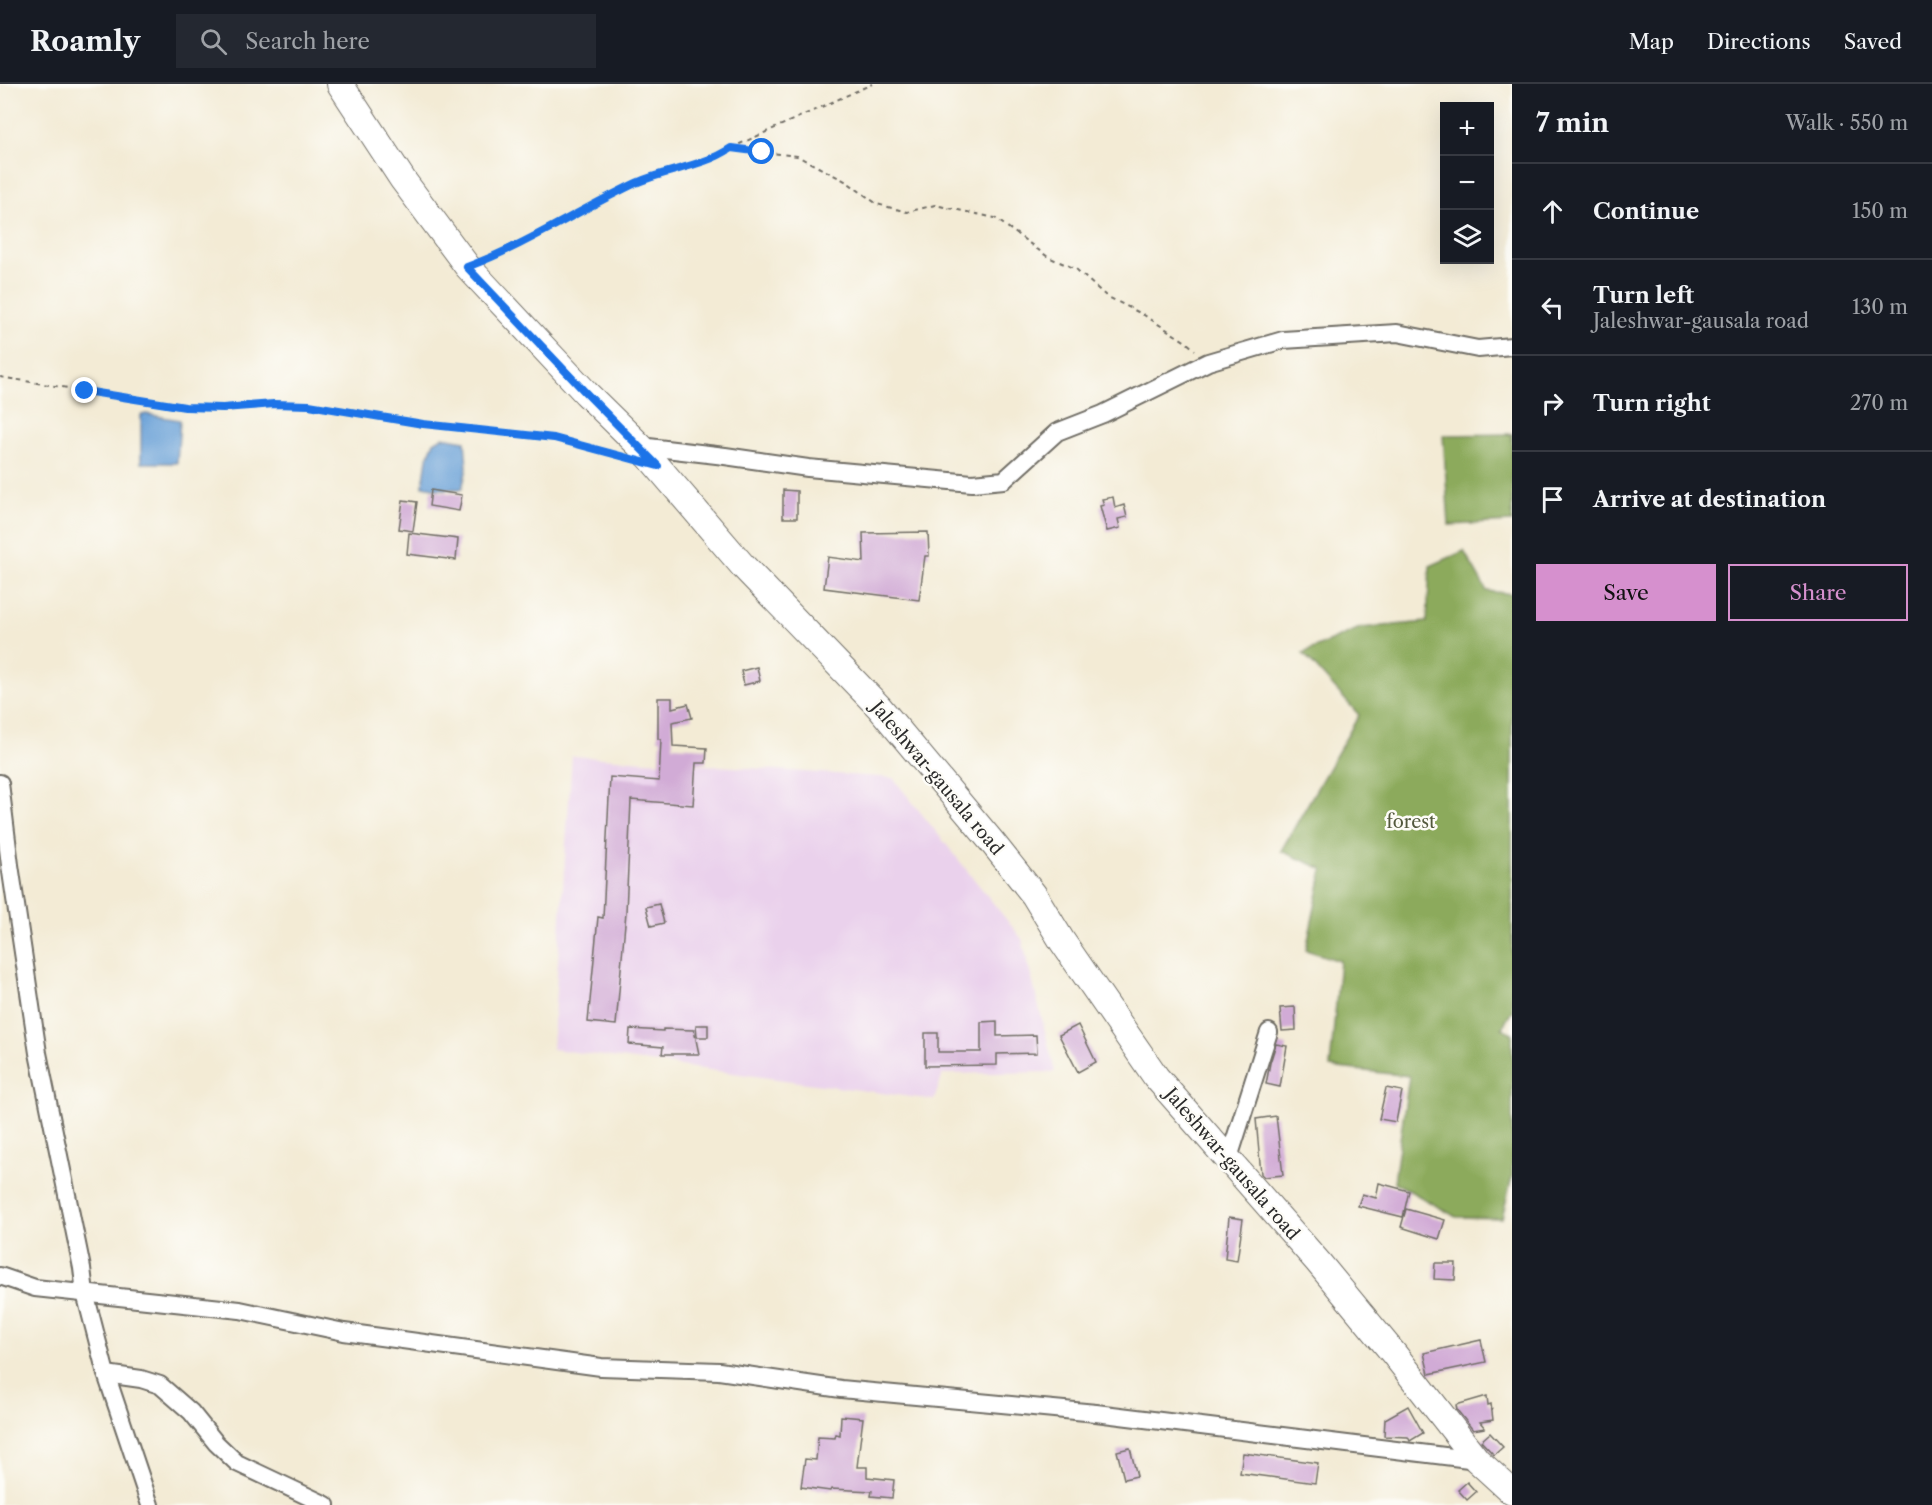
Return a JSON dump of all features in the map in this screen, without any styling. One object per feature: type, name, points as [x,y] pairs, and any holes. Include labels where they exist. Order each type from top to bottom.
[{"type":"main road","name":"Jaleshwar-gausala road","points":[[340,84],[404,180],[467,267],[586,393],[630,451],[879,707],[1034,896],[1062,941],[1156,1077],[1341,1290],[1477,1460],[1512,1492]]},
{"type":"street","points":[[630,451],[725,456],[808,468],[972,483],[1004,480],[1057,432],[1103,414],[1208,362],[1283,340],[1397,333],[1478,349],[1512,346]]},
{"type":"street","points":[[0,783],[10,865],[39,1053],[85,1293],[106,1374],[150,1505]]},
{"type":"street","points":[[1228,1161],[1269,1032]]},
{"type":"street","points":[[0,1276],[35,1288],[240,1310],[344,1332],[590,1365],[719,1371],[841,1389],[1095,1413],[1477,1460]]},
{"type":"street","points":[[106,1374],[141,1379],[160,1385],[191,1412],[216,1443],[237,1463],[326,1505]]},
{"type":"path","points":[[467,267],[501,254],[638,182],[718,157],[731,148],[873,84]]},
{"type":"path","points":[[731,148],[797,156],[847,182],[877,204],[908,212],[935,206],[995,218],[1048,257],[1076,269],[1106,296],[1144,315],[1186,342],[1208,362]]},
{"type":"path","points":[[0,377],[185,407],[309,405],[423,424],[554,438],[630,451]]},
{"type":"shaded area","points":[[572,756],[893,778],[1022,939],[1055,1072],[943,1074],[934,1100],[552,1049]]},
{"type":"green space","points":[[1512,434],[1512,522],[1449,525],[1443,435]]},
{"type":"green space","name":"forest","points":[[1464,551],[1487,591],[1512,594],[1512,1011],[1502,1028],[1512,1033],[1512,1177],[1502,1218],[1456,1217],[1394,1182],[1409,1076],[1330,1067],[1340,961],[1306,950],[1323,869],[1281,851],[1359,715],[1303,653],[1360,628],[1427,622],[1430,566]]},
{"type":"water","points":[[141,415],[180,420],[177,463],[141,463]]},
{"type":"water","points":[[442,437],[465,441],[467,468],[462,489],[438,489],[423,486],[427,459],[434,442]]},
{"type":"building","points":[[431,490],[462,495],[459,511],[429,506]]},
{"type":"building","points":[[783,490],[797,491],[797,518],[783,518]]},
{"type":"building","points":[[1113,497],[1115,508],[1124,505],[1127,517],[1118,519],[1120,528],[1107,531],[1100,506],[1104,505],[1102,499]]},
{"type":"building","points":[[403,500],[417,502],[413,531],[399,529]]},
{"type":"building","points":[[928,532],[929,556],[925,556],[919,600],[824,588],[828,557],[864,562],[863,533]]},
{"type":"building","points":[[409,533],[458,539],[456,560],[407,554]]},
{"type":"building","points":[[757,667],[760,681],[744,685],[741,671]]},
{"type":"building","points":[[658,698],[672,698],[672,708],[688,704],[692,718],[672,722],[673,746],[707,748],[706,763],[696,763],[693,805],[631,800],[626,912],[616,1025],[588,1022],[598,917],[603,918],[610,777],[659,781],[661,739],[658,739]]},
{"type":"building","points":[[659,904],[664,923],[651,926],[646,907]]},
{"type":"building","points":[[1295,1007],[1296,1030],[1282,1031],[1280,1008]]},
{"type":"building","points":[[997,1021],[997,1036],[1036,1035],[1037,1053],[997,1054],[997,1065],[925,1066],[925,1033],[938,1033],[938,1052],[981,1052],[981,1022]]},
{"type":"building","points":[[696,1025],[708,1025],[708,1037],[697,1037]]},
{"type":"building","points":[[1078,1025],[1096,1062],[1078,1072],[1059,1035]]},
{"type":"building","points":[[630,1029],[694,1030],[699,1054],[662,1054],[663,1047],[629,1044]]},
{"type":"building","points":[[1276,1044],[1287,1046],[1280,1087],[1266,1084]]},
{"type":"building","points":[[1386,1088],[1402,1091],[1396,1122],[1379,1119]]},
{"type":"building","points":[[1276,1116],[1283,1175],[1264,1177],[1261,1174],[1256,1119]]},
{"type":"building","points":[[1379,1183],[1409,1191],[1403,1217],[1358,1206],[1362,1194],[1376,1198]]},
{"type":"building","points":[[1406,1209],[1445,1220],[1439,1239],[1401,1227]]},
{"type":"building","points":[[1229,1217],[1243,1219],[1237,1261],[1225,1259]]},
{"type":"building","points":[[1435,1263],[1456,1263],[1455,1280],[1434,1279]]},
{"type":"building","points":[[1481,1340],[1486,1362],[1429,1374],[1424,1353]]},
{"type":"building","points":[[1487,1396],[1488,1405],[1491,1404],[1493,1420],[1480,1422],[1485,1428],[1473,1430],[1457,1410],[1456,1405]]},
{"type":"building","points":[[1408,1406],[1423,1433],[1410,1441],[1408,1437],[1384,1436],[1385,1419]]},
{"type":"building","points":[[841,1416],[863,1418],[857,1467],[867,1467],[867,1477],[894,1480],[892,1498],[871,1496],[872,1491],[831,1489],[830,1491],[801,1487],[805,1459],[816,1460],[818,1437],[835,1438],[836,1434],[840,1435]]},
{"type":"building","points":[[1490,1433],[1503,1447],[1494,1455],[1481,1441]]},
{"type":"building","points":[[1130,1448],[1137,1476],[1124,1479],[1117,1451]]},
{"type":"building","points":[[1243,1453],[1318,1463],[1315,1483],[1240,1473]]},
{"type":"building","points":[[1467,1482],[1476,1492],[1467,1500],[1458,1490]]},
{"type":"route","points":[[85,391],[185,407],[309,405],[423,424],[554,438],[658,466],[467,267],[501,254],[638,182],[718,157],[731,148],[762,152]]}]
